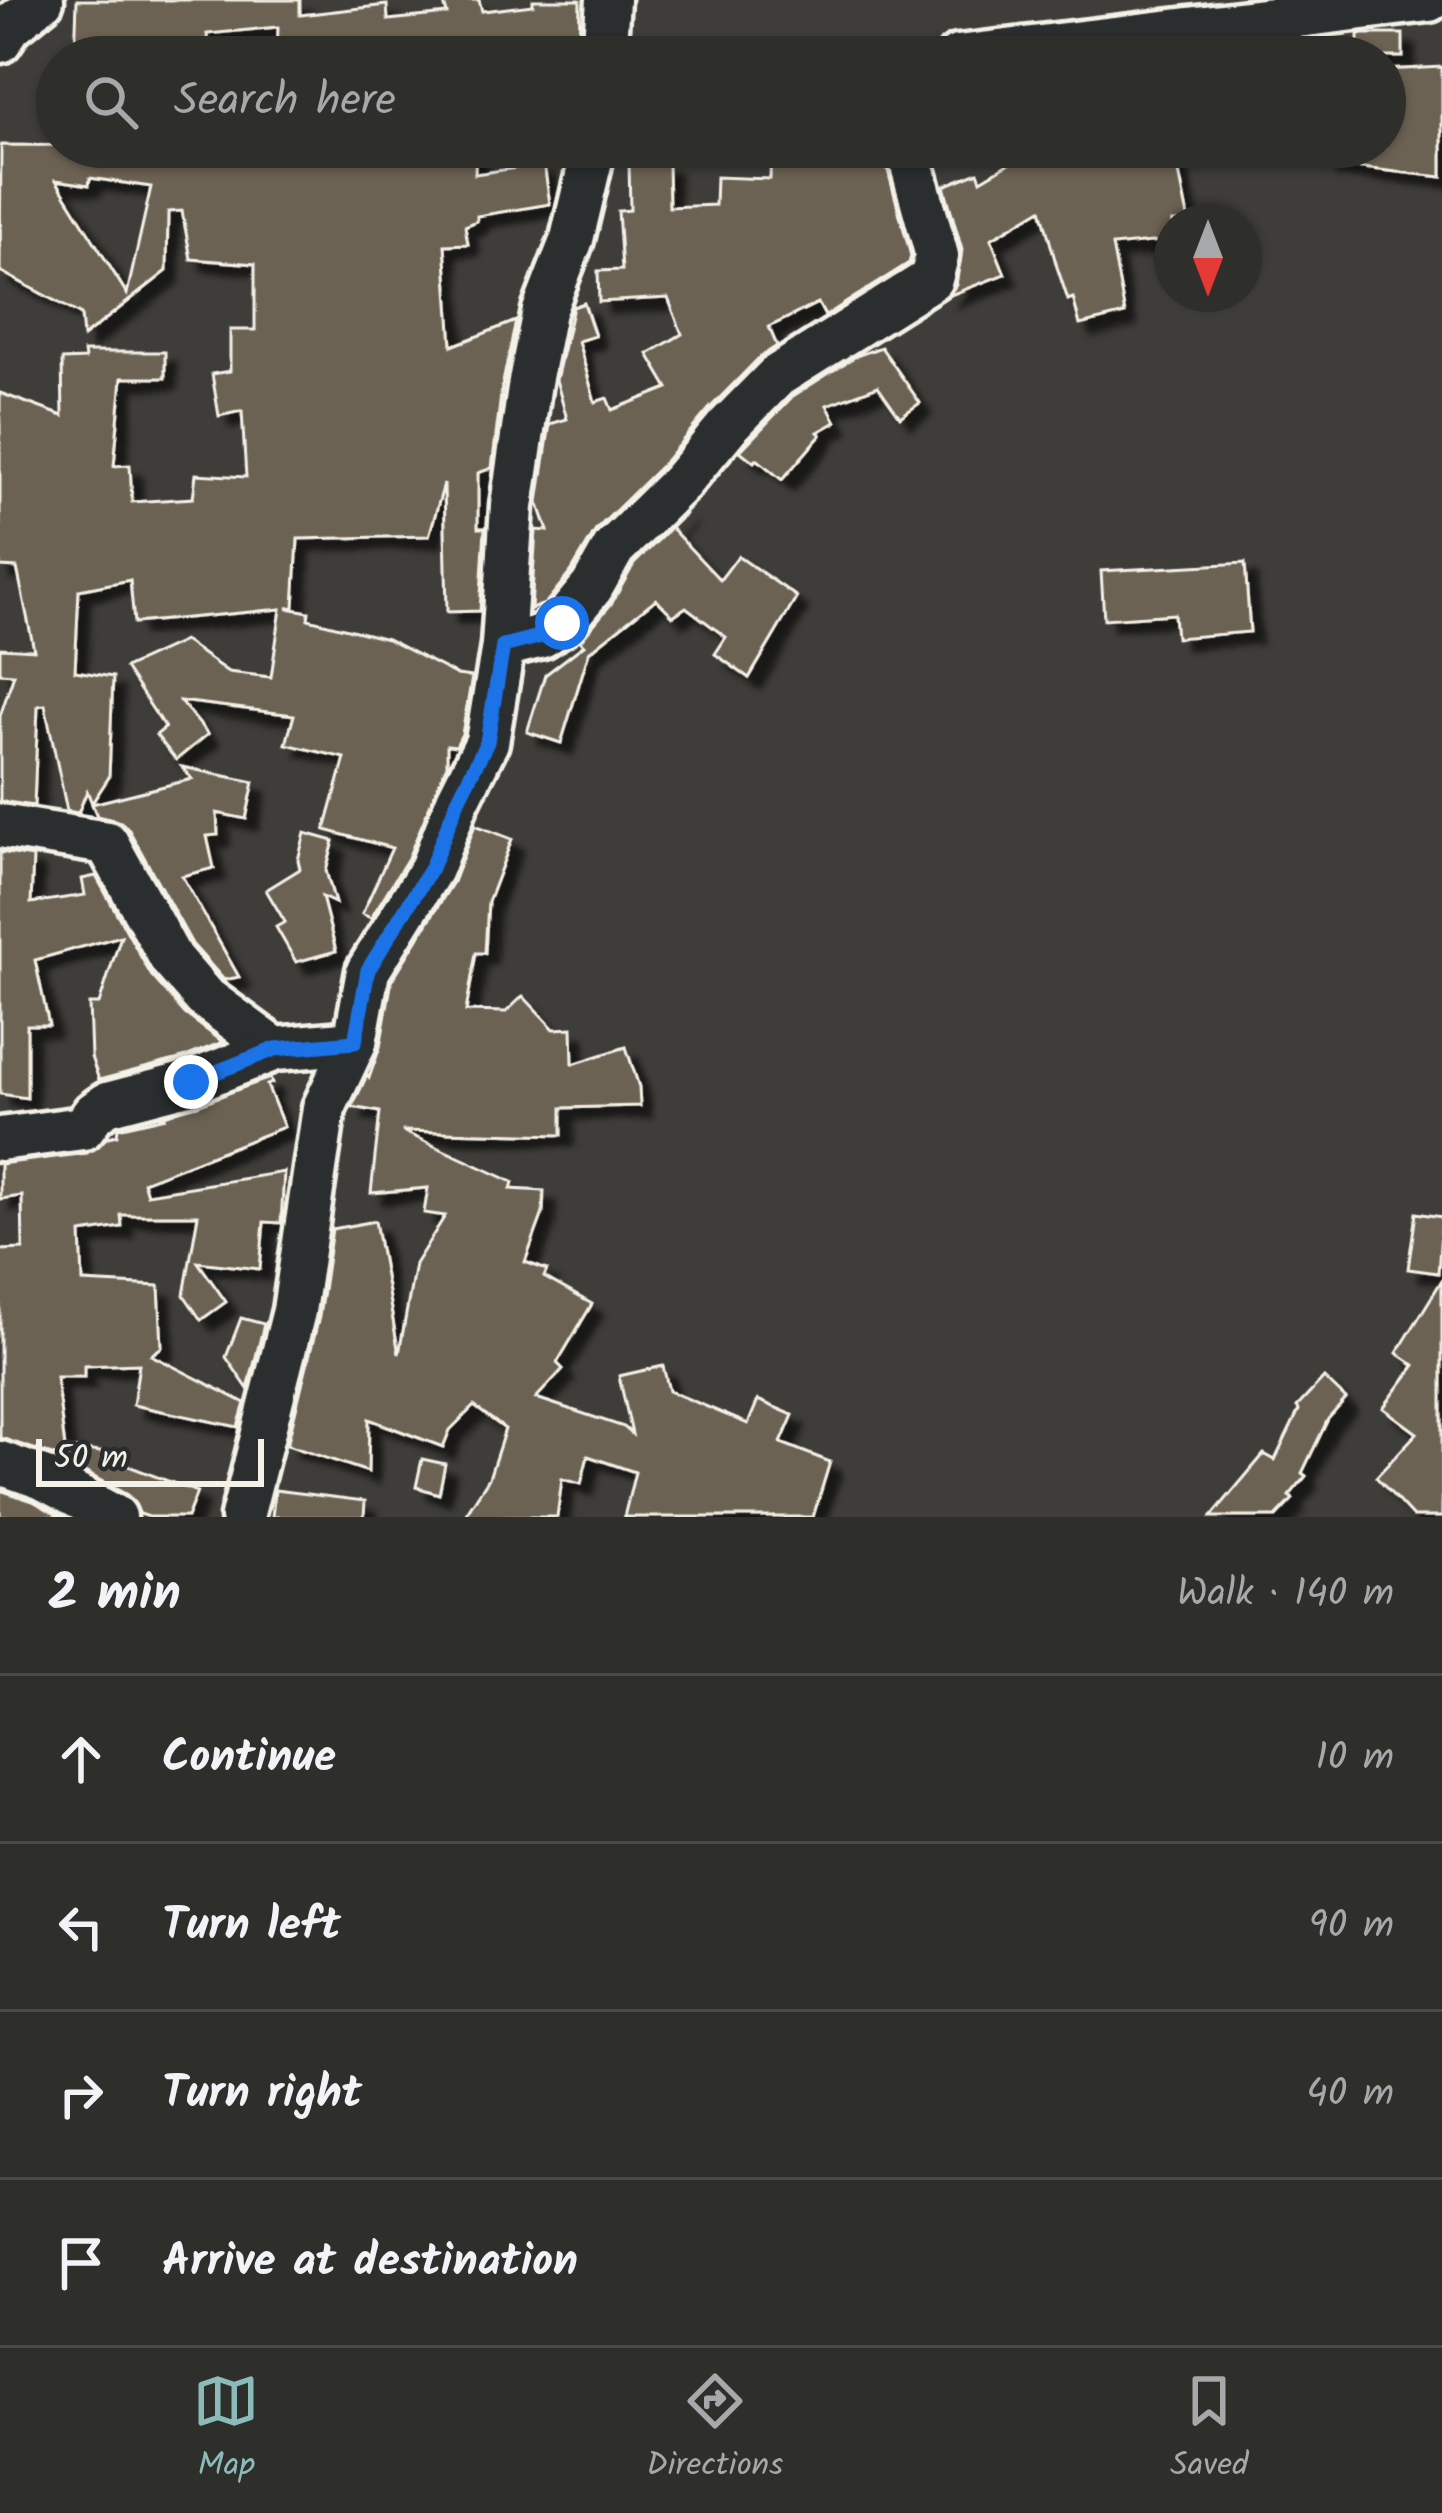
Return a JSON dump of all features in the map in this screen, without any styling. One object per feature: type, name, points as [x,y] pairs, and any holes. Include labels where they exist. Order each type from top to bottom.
[{"type":"street","points":[[0,41],[10,26],[42,0]]},
{"type":"street","points":[[605,36],[608,0]]},
{"type":"street","points":[[1137,36],[1435,1]]},
{"type":"street","points":[[242,1517],[294,1311],[324,1108],[355,1042],[368,970],[431,868],[487,742],[503,646],[512,506],[530,382],[544,310],[572,239],[589,168]]},
{"type":"street","points":[[503,646],[542,636],[562,623],[592,587],[614,548],[777,376],[931,279],[937,256],[913,168]]},
{"type":"street","points":[[0,826],[107,843],[171,959],[204,997],[275,1049]]},
{"type":"street","points":[[0,1139],[79,1130],[107,1104],[191,1082],[275,1049],[355,1042]]},
{"type":"street","points":[[0,1463],[43,1478],[116,1517]]},
{"type":"building","points":[[77,0],[300,0],[300,15],[387,5],[388,20],[447,14],[443,0],[479,0],[482,11],[533,5],[533,0],[580,0],[579,36],[278,36],[278,27],[207,36],[76,36]]},
{"type":"building","points":[[1442,67],[1442,177],[1362,168],[1406,168],[1406,69]]},
{"type":"building","points":[[1,145],[36,145],[36,168],[475,168],[475,174],[545,168],[550,204],[477,216],[477,221],[465,226],[468,244],[445,245],[452,346],[516,321],[492,468],[478,473],[478,528],[485,528],[480,611],[447,612],[444,484],[429,536],[298,539],[294,607],[287,608],[309,612],[308,619],[387,639],[457,675],[472,677],[462,734],[456,746],[447,745],[447,765],[408,858],[371,918],[362,914],[392,848],[325,830],[345,758],[286,744],[294,715],[180,701],[208,734],[176,760],[156,735],[165,728],[125,668],[184,641],[228,672],[271,677],[281,609],[134,623],[130,580],[79,590],[75,671],[113,677],[109,777],[92,803],[87,791],[78,813],[67,811],[45,705],[38,706],[34,806],[0,801],[0,716],[14,674],[0,673],[0,648],[34,650],[17,568],[0,567],[0,393],[63,416],[62,360],[85,359],[84,352],[165,352],[165,378],[122,378],[114,466],[130,465],[132,502],[193,498],[196,474],[246,477],[242,411],[219,416],[212,374],[230,371],[230,330],[255,330],[255,264],[191,259],[182,211],[168,212],[167,271],[83,337],[81,315],[0,271]],"holes":[[[90,178],[151,187],[127,294],[56,180],[89,185]]]},
{"type":"building","points":[[629,168],[668,168],[669,207],[715,205],[716,177],[770,179],[770,168],[887,168],[909,263],[825,316],[818,303],[769,327],[777,346],[759,358],[596,530],[545,604],[531,609],[536,530],[548,531],[538,502],[550,424],[567,419],[556,380],[573,307],[584,303],[595,336],[578,341],[595,402],[607,398],[612,410],[668,388],[648,354],[682,334],[668,298],[599,302],[598,271],[622,270],[618,211],[630,210]]},
{"type":"building","points":[[1001,168],[1178,168],[1185,204],[1154,204],[1154,242],[1112,246],[1125,314],[1080,325],[1041,209],[991,239],[1005,274],[948,296],[956,285],[962,250],[944,186],[978,172],[981,180]]},
{"type":"building","points":[[881,347],[920,403],[900,417],[878,386],[827,405],[836,422],[818,432],[821,435],[782,480],[740,451],[793,396],[856,356]]},
{"type":"building","points":[[686,513],[671,528],[720,580],[738,556],[797,597],[749,678],[715,654],[726,637],[686,607],[673,616],[656,599],[589,652],[561,743],[527,732],[545,675],[584,645],[580,641],[612,603],[634,564]]},
{"type":"building","points":[[1245,563],[1250,632],[1176,638],[1174,614],[1104,619],[1101,571]]},
{"type":"building","points":[[182,767],[254,782],[246,819],[217,813],[218,835],[207,836],[214,868],[182,876],[239,977],[224,980],[192,944],[129,830],[121,822],[97,816],[92,804],[192,779]]},
{"type":"building","points":[[475,825],[512,839],[488,902],[485,953],[476,953],[466,1011],[506,1012],[523,996],[554,1029],[572,1028],[573,1064],[626,1047],[640,1106],[562,1108],[562,1135],[402,1131],[513,1182],[511,1189],[544,1191],[543,1213],[525,1262],[547,1270],[544,1277],[592,1304],[557,1363],[563,1369],[536,1398],[624,1427],[632,1434],[619,1376],[663,1366],[669,1391],[748,1424],[758,1400],[793,1415],[781,1443],[830,1462],[813,1517],[624,1517],[635,1472],[588,1456],[581,1484],[562,1479],[557,1517],[464,1517],[489,1478],[505,1429],[474,1406],[450,1430],[443,1447],[369,1419],[368,1472],[287,1445],[319,1317],[332,1229],[375,1221],[399,1354],[415,1264],[445,1216],[424,1213],[428,1188],[371,1193],[380,1112],[352,1107],[380,1047],[392,980],[453,882]]},
{"type":"building","points":[[305,833],[334,841],[326,871],[335,903],[322,897],[336,951],[296,962],[276,927],[285,922],[266,890],[300,869]]},
{"type":"building","points":[[0,852],[33,857],[31,903],[85,895],[82,879],[96,876],[151,975],[185,1014],[223,1042],[99,1080],[91,1057],[89,1004],[99,1004],[121,936],[35,960],[49,1025],[27,1025],[27,1098],[0,1094]]},
{"type":"building","points":[[270,1078],[272,1083],[267,1085],[284,1127],[143,1182],[147,1194],[284,1172],[281,1223],[264,1222],[260,1269],[198,1262],[226,1302],[201,1320],[184,1295],[198,1215],[121,1215],[122,1227],[81,1233],[83,1282],[159,1286],[162,1347],[151,1355],[245,1403],[238,1427],[133,1405],[139,1364],[84,1366],[84,1377],[56,1377],[65,1448],[110,1453],[110,1459],[197,1492],[187,1517],[149,1517],[140,1514],[127,1495],[55,1456],[0,1438],[0,1250],[23,1249],[22,1196],[0,1199],[0,1164],[87,1153],[117,1135],[118,1128],[166,1117],[162,1116]]},
{"type":"building","points":[[1416,1213],[1442,1217],[1438,1273],[1408,1269]]},
{"type":"building","points":[[1442,1280],[1442,1517],[1413,1517],[1376,1477],[1417,1433],[1383,1408],[1415,1365],[1397,1353]]},
{"type":"building","points":[[241,1318],[264,1324],[248,1389],[226,1357]]},
{"type":"building","points":[[1324,1378],[1346,1399],[1328,1419],[1302,1473],[1306,1476],[1289,1496],[1293,1499],[1276,1517],[1211,1517],[1264,1454],[1275,1460],[1297,1407]]},
{"type":"building","points":[[422,1459],[445,1464],[439,1494],[416,1487]]},
{"type":"building","points":[[0,1490],[33,1501],[61,1517],[0,1517]]},
{"type":"building","points":[[275,1490],[365,1501],[364,1517],[272,1517]]},
{"type":"route","points":[[191,1082],[275,1049],[355,1042],[368,970],[431,868],[487,742],[503,646],[542,636],[562,623]]}]
